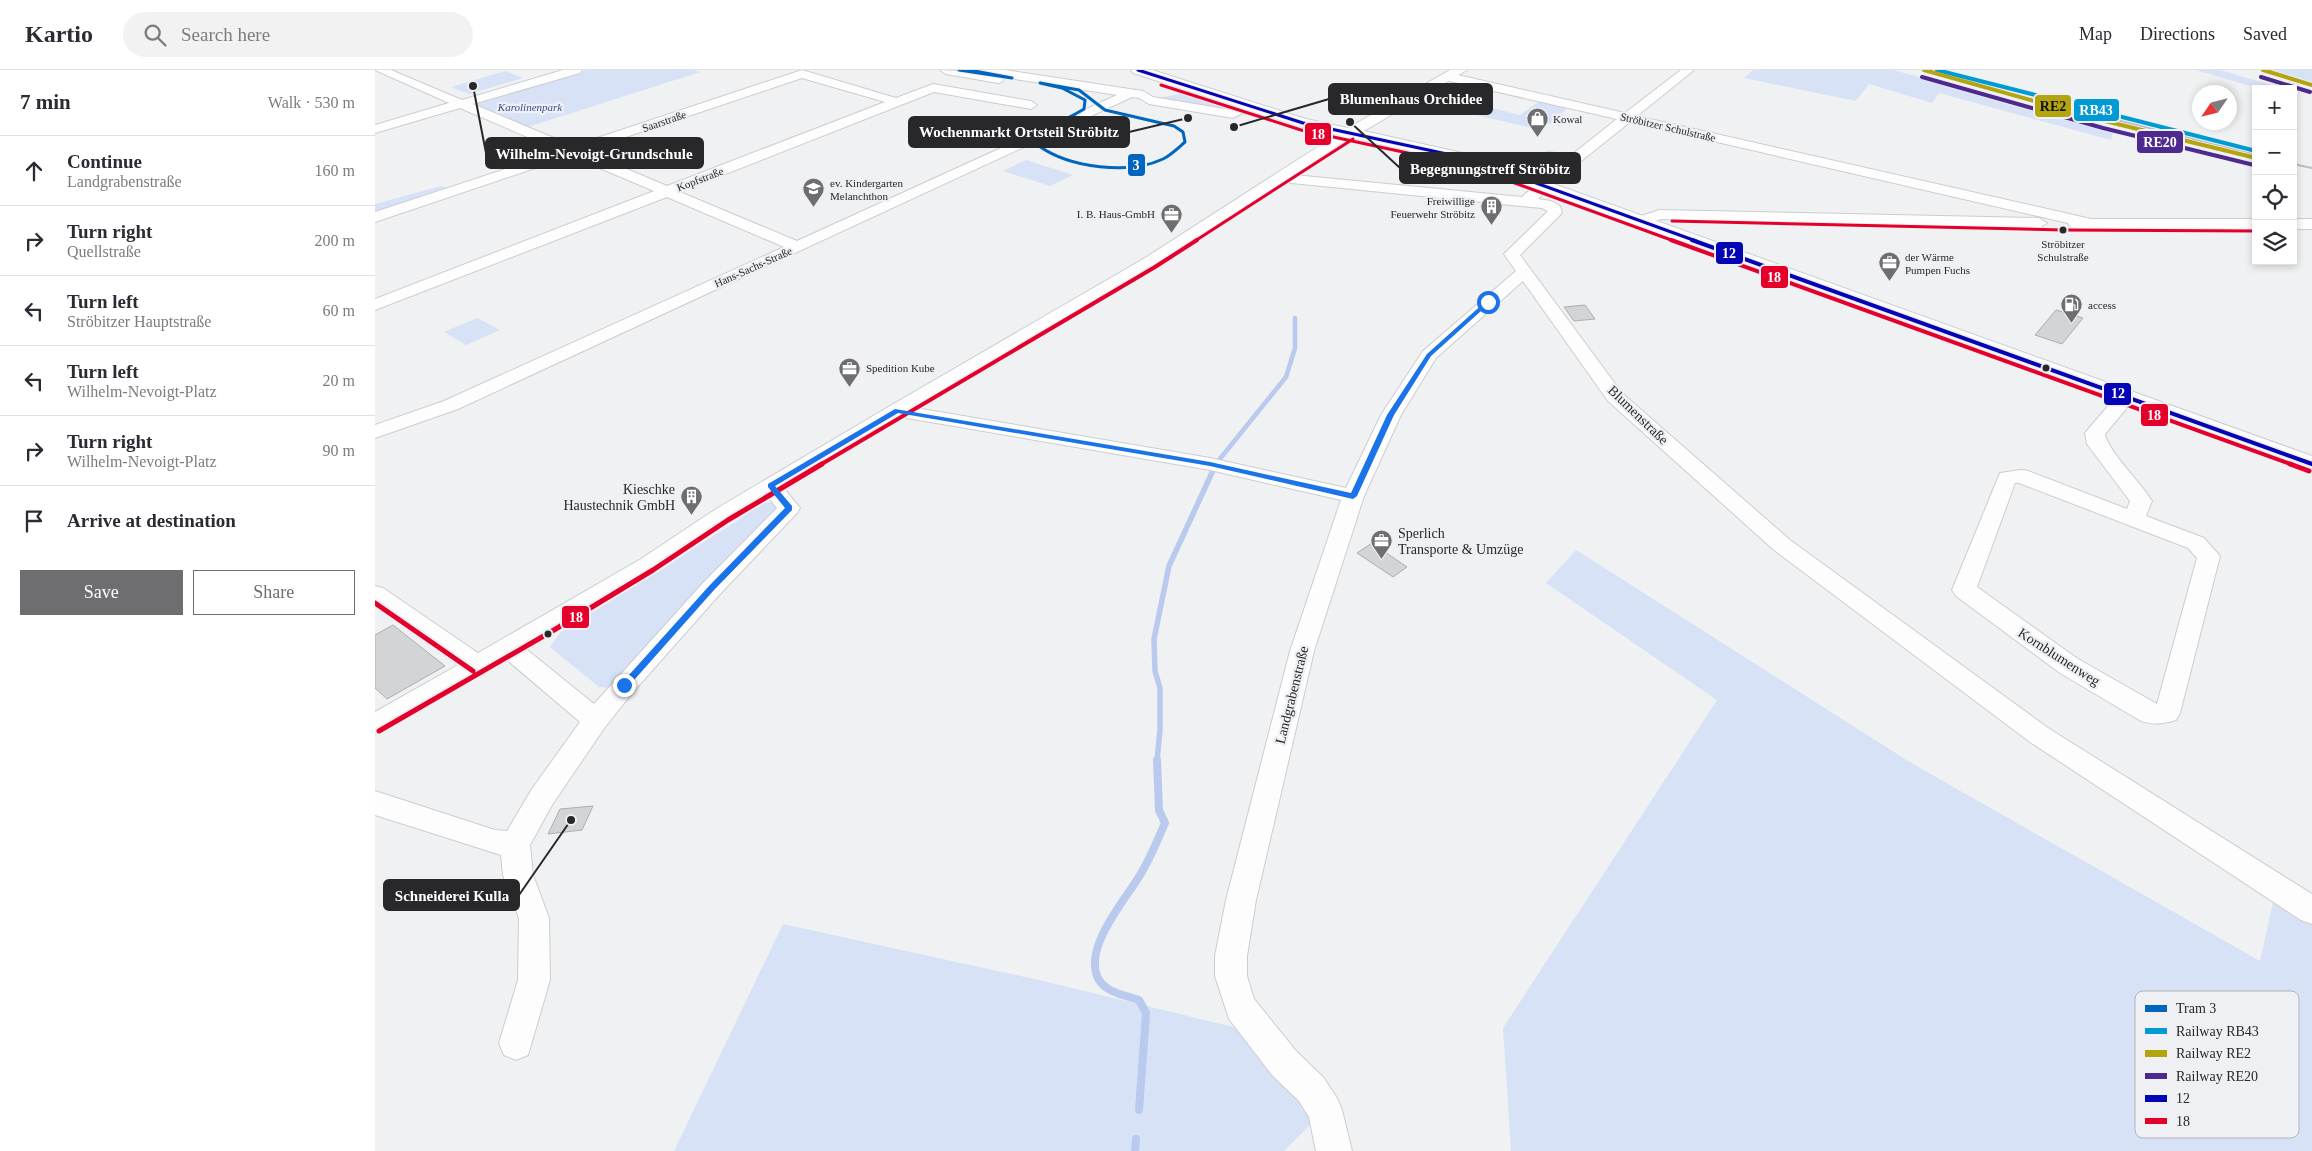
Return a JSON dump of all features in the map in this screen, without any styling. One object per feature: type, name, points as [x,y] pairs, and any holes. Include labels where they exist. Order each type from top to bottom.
[{"type":"main road","points":[[1138,70],[1303,123],[1470,159],[2312,464]]},
{"type":"main road","points":[[1349,133],[1455,73]]},
{"type":"street","points":[[381,70],[798,247]]},
{"type":"street","points":[[375,129],[576,70]]},
{"type":"street","points":[[946,70],[1085,94],[1143,96],[1190,87]]},
{"type":"street","points":[[982,70],[1125,95]]},
{"type":"street","points":[[1280,178],[1526,202],[1543,186],[1688,70]]},
{"type":"street","name":"Ströbitzer Schulstraße","points":[[1455,73],[1627,118],[2091,224]]},
{"type":"street","name":"Saarstraße","points":[[375,217],[803,74],[897,102]]},
{"type":"street","name":"Kopfstraße","points":[[375,305],[933,88],[1031,105]]},
{"type":"street","name":"Hans-Sachs-Straße","points":[[375,432],[451,405],[1125,95]]},
{"type":"street","points":[[1143,96],[1149,100],[1233,114],[1250,106]]},
{"type":"street","points":[[375,724],[509,648],[649,564],[771,486],[897,410],[1151,261],[1349,133]]},
{"type":"street","name":"Blumenstraße","points":[[1526,202],[1546,204],[1555,209],[1555,212],[1512,254],[1615,397],[1782,545],[2039,735],[2312,910]]},
{"type":"street","points":[[1641,221],[1659,214],[2091,224],[2252,224]]},
{"type":"street","points":[[2297,224],[2312,224]]},
{"type":"street","name":"Landgrabenstraße","points":[[1334,1151],[1325,1110],[1311,1089],[1284,1063],[1241,1008],[1231,976],[1231,956],[1241,900],[1302,651],[1353,496],[1391,415],[1429,355],[1525,271]]},
{"type":"street","points":[[2127,396],[2095,433],[2097,444],[2134,489],[2141,501],[2134,519]]},
{"type":"street","points":[[897,410],[1214,465],[1353,496]]},
{"type":"street","name":"Kornblumenweg","points":[[2021,476],[2134,519],[2196,543],[2209,556],[2167,713],[2150,714],[2085,675],[2005,621],[1964,590],[2007,478],[2021,476]]},
{"type":"street","points":[[516,1043],[534,980],[534,918],[518,875],[515,844],[542,798],[624,685],[705,594],[789,508],[771,486]]},
{"type":"street","points":[[375,594],[477,665]]},
{"type":"street","points":[[509,648],[597,720]]},
{"type":"street","points":[[375,803],[495,842],[515,844]]},
{"type":"green space","name":"Karolinenpark","points":[[586,70],[694,70],[700,72],[528,127],[474,105],[488,99]]},
{"type":"green space","points":[[1753,70],[1893,70],[2114,128],[2111,140],[1939,93],[1932,103],[1869,84],[1856,101],[1744,78]]},
{"type":"green space","points":[[2196,70],[2220,70],[2271,85],[2252,85],[2252,87]]},
{"type":"green space","points":[[2270,70],[2312,70],[2312,83]]},
{"type":"green space","points":[[505,71],[523,78],[469,94],[451,87]]},
{"type":"green space","points":[[1187,93],[1237,110],[1231,112],[1157,98]]},
{"type":"green space","points":[[1540,101],[1568,108],[1559,115],[1571,118],[1560,126],[1546,123],[1537,129],[1467,113],[1470,111],[1458,108],[1468,102],[1520,115]]},
{"type":"green space","points":[[1548,150],[1570,156],[1545,175],[1519,166]]},
{"type":"green space","points":[[1026,160],[1073,175],[1050,186],[1003,171]]},
{"type":"green space","points":[[441,186],[447,188],[375,212],[375,204]]},
{"type":"green space","points":[[477,318],[500,330],[466,345],[444,332]]},
{"type":"green space","points":[[773,502],[778,508],[613,688],[599,687],[550,647],[560,633],[737,521],[743,517],[743,513],[758,504]]},
{"type":"green space","points":[[1576,550],[1913,764],[2260,961],[2275,894],[2312,916],[2312,1151],[1511,1151],[1503,1028],[1717,700],[1546,583]]},
{"type":"green space","points":[[783,924],[1043,981],[1246,1030],[1319,1116],[1284,1151],[674,1151]]},
{"type":"building","points":[[1585,305],[1595,319],[1574,321],[1564,307]]},
{"type":"building","name":"access","points":[[2056,310],[2083,318],[2062,344],[2035,335]]},
{"type":"building","name":"Sperlich Transporte & Umzüge","points":[[1372,543],[1407,567],[1393,577],[1357,553]]},
{"type":"building","points":[[393,625],[445,666],[387,699],[375,688],[375,635]]},
{"type":"building","points":[[593,806],[582,830],[548,834],[560,809]]},
{"type":"waterway","points":[[1215,465],[1286,377],[1295,348],[1295,318]]},
{"type":"waterway","points":[[1157,761],[1160,730],[1160,688],[1155,671],[1154,639],[1169,566],[1216,464]]},
{"type":"waterway","points":[[1139,1110],[1146,1013],[1139,1000],[1104,986],[1097,976],[1095,964],[1102,937],[1117,909],[1144,869],[1165,823],[1159,810],[1157,761]]},
{"type":"waterway","points":[[1135,1151],[1136,1139]]},
{"type":"railway","points":[[1973,84],[2252,154]]},
{"type":"railway","points":[[2297,165],[2312,168]]},
{"type":"tram line","name":"3","points":[[959,70],[1012,78]]},
{"type":"tram line","name":"3","points":[[969,70],[1012,78]]},
{"type":"tram line","name":"3","points":[[1040,83],[1079,90],[1105,110],[1174,126],[1183,132],[1185,142],[1164,158],[1147,164],[1115,167],[1080,164],[1064,160],[1050,154],[1039,146],[1041,139],[1051,128],[1084,109],[1085,100],[1062,88],[1040,83]]},
{"type":"rail line","name":"RE2","points":[[1924,70],[2105,121],[2252,157]]},
{"type":"rail line","name":"RB43","points":[[1937,70],[2252,150]]},
{"type":"rail line","name":"RE2","points":[[2263,70],[2312,85]]},
{"type":"rail line","name":"RE20","points":[[1922,77],[2103,128],[2252,165]]},
{"type":"rail line","name":"RE20","points":[[2261,77],[2310,92]]},
{"type":"transit line","name":"12","points":[[1138,70],[1303,123],[1470,159],[2312,464]]},
{"type":"transit line","name":"18","points":[[1161,85],[1301,130],[1468,166],[2309,471]]},
{"type":"transit line","name":"18","points":[[379,731],[554,630],[653,570],[728,520],[1155,267],[1353,139]]},
{"type":"transit line","name":"18","points":[[1672,221],[2064,230],[2252,231]]},
{"type":"transit line","name":"18","points":[[375,603],[473,671]]},
{"type":"place","name":"Wilhelm-Nevoigt-Grundschule","points":[[473,86]]},
{"type":"place","name":"Wochenmarkt Ortsteil Ströbitz","points":[[1188,118]]},
{"type":"place","name":"Begegnungstreff Ströbitz","points":[[1350,122]]},
{"type":"place","name":"Blumenhaus Orchidee","points":[[1234,127]]},
{"type":"place","name":"Kowal","points":[[1537,138]]},
{"type":"place","name":"ev. Kindergarten Melanchthon","points":[[814,208]]},
{"type":"place","name":"Freiwillige Feuerwehr Ströbitz","points":[[1491,226]]},
{"type":"place","name":"Ströbitzer Schulstraße","points":[[2063,230]]},
{"type":"place","name":"I. B. Haus-GmbH","points":[[1171,233]]},
{"type":"place","name":"der Wärme Pumpen Fuchs","points":[[1889,282]]},
{"type":"place","name":"access","points":[[2072,324]]},
{"type":"place","name":"Spedition Kube","points":[[850,387]]},
{"type":"place","name":"Kieschke Haustechnik GmbH","points":[[691,516]]},
{"type":"place","name":"Sperlich Transporte & Umzüge","points":[[1382,560]]},
{"type":"place","name":"Schneiderei Kulla","points":[[571,820]]},
{"type":"route","points":[[624,685],[712,588],[789,508],[771,486],[897,410],[1210,464],[1353,496],[1391,415],[1429,355],[1488,302]]}]
